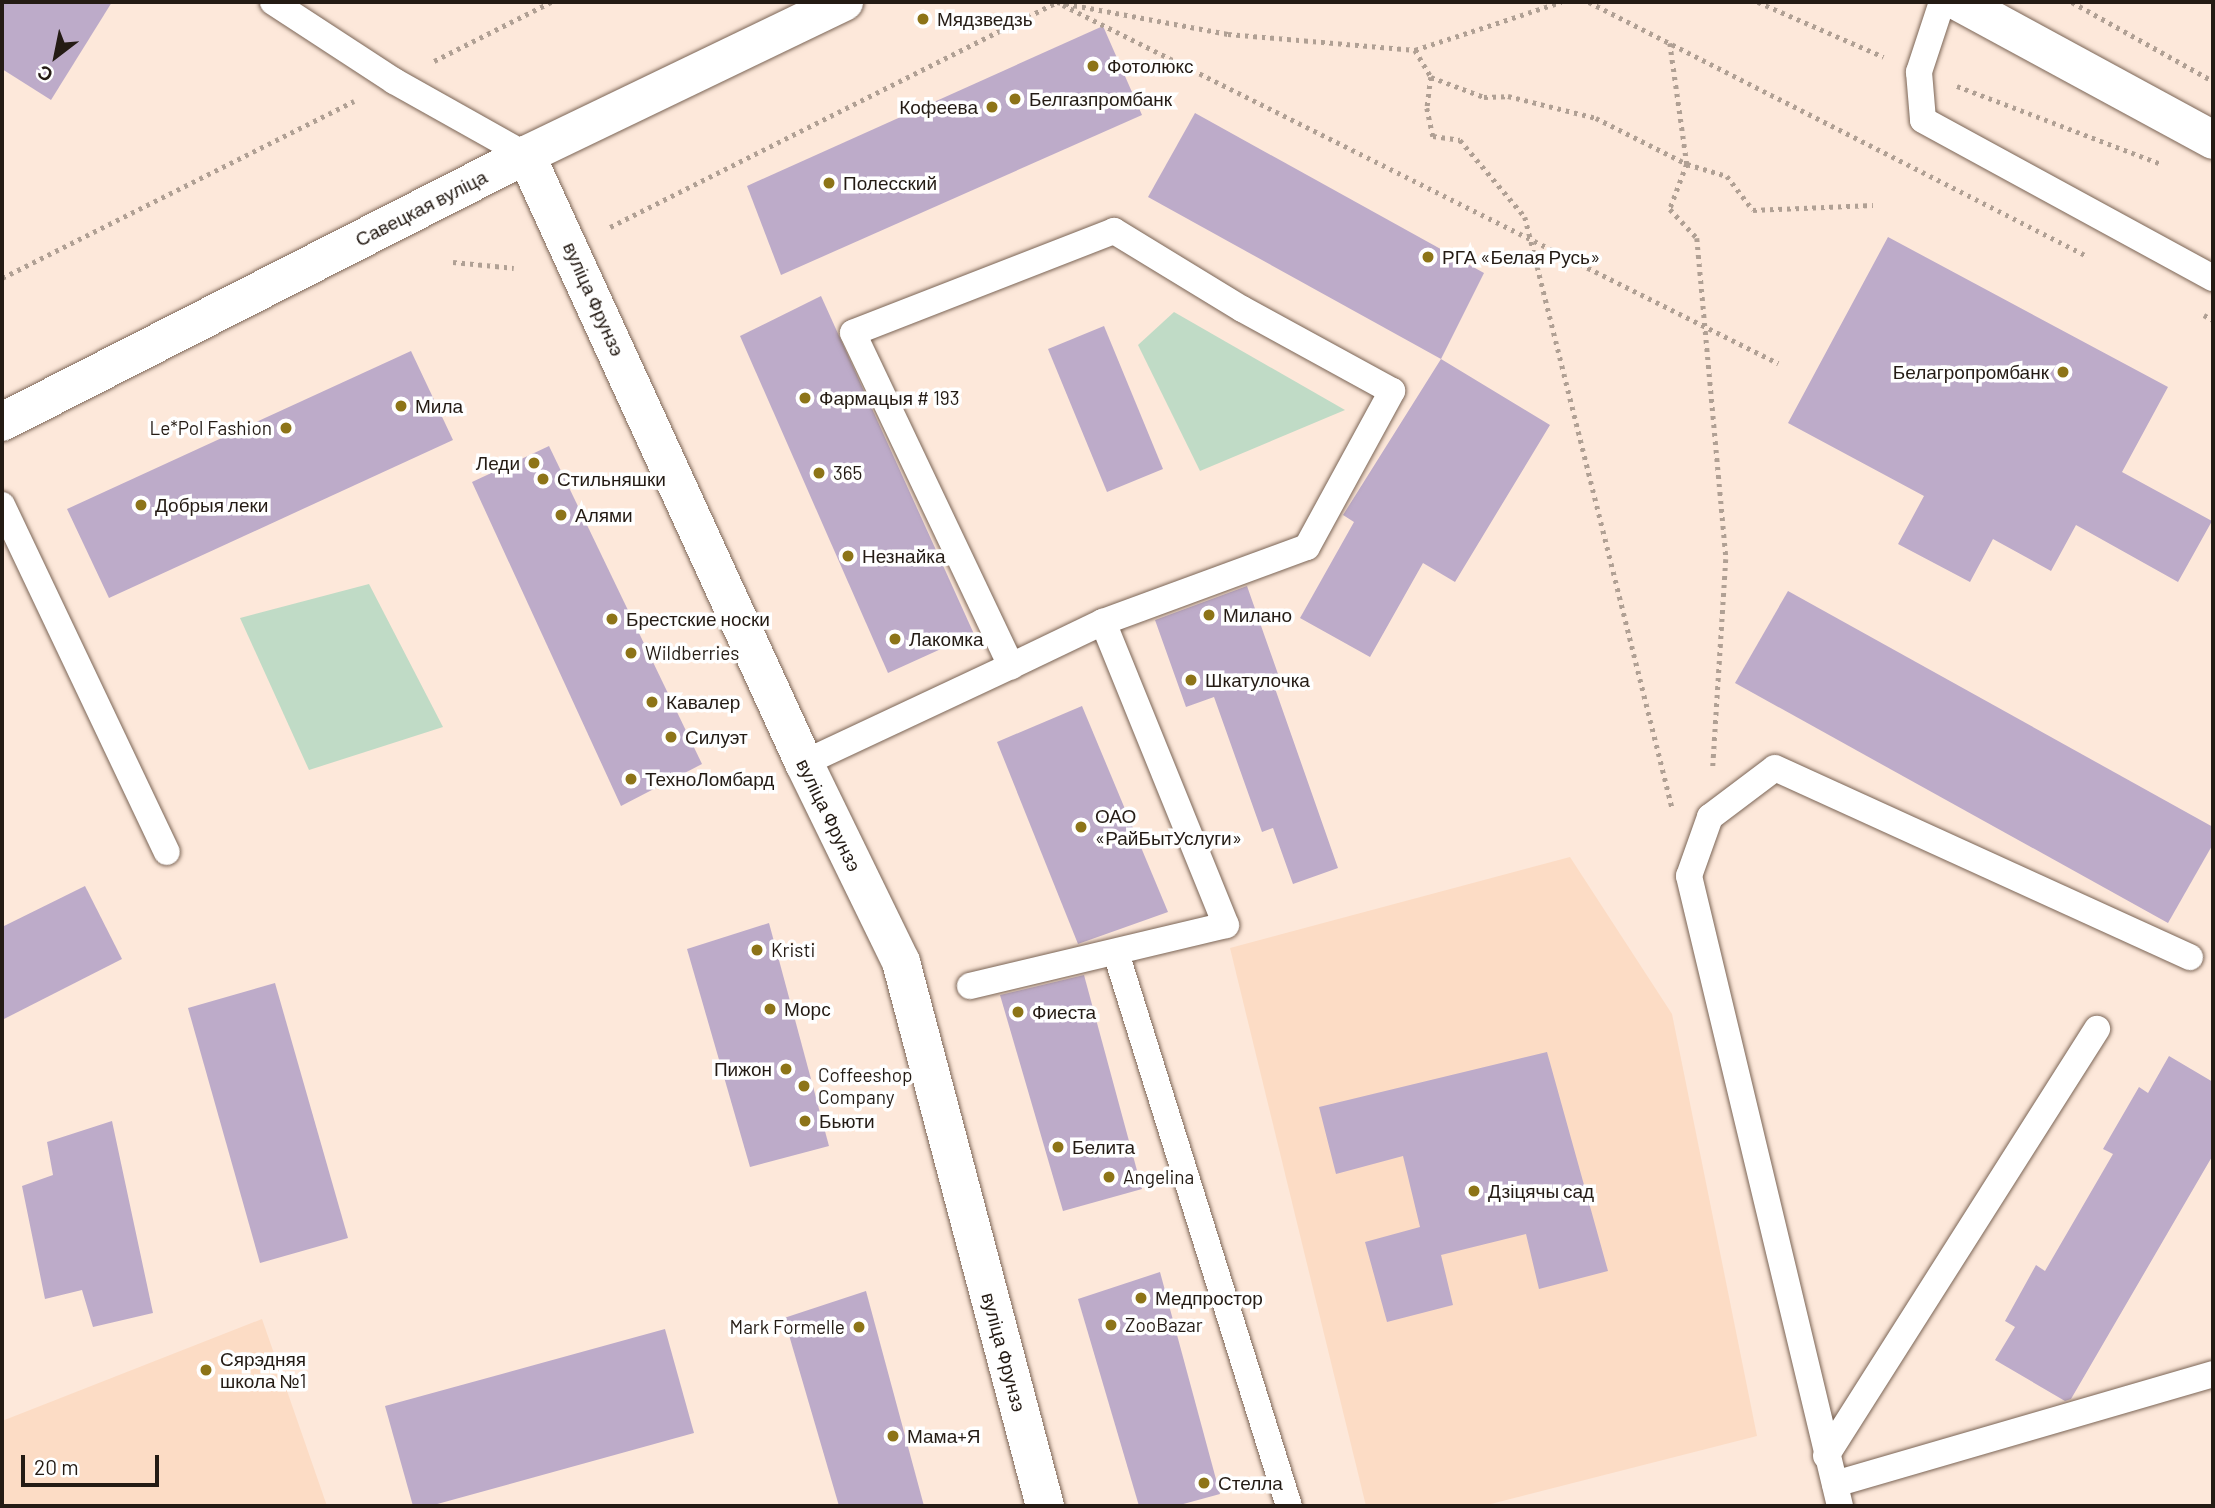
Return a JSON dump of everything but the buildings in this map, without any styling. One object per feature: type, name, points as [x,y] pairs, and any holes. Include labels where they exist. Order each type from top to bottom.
[{"type":"main road","name":"Савецкая вуліца","points":[[2,422],[526,155],[844,2]]},
{"type":"main road","points":[[1959,2],[2213,141]]},
{"type":"main road","name":"вуліца Фрунзэ","points":[[526,155],[804,764],[901,962],[1045,1506]]},
{"type":"lane","points":[[273,2],[394,81],[526,155]]},
{"type":"lane","points":[[1942,2],[1919,72],[1923,120],[2213,278]]},
{"type":"lane","points":[[804,764],[1011,666],[1103,622],[1307,547],[1392,391],[1242,309],[1114,231],[853,333],[1011,666]]},
{"type":"lane","points":[[2,505],[167,852]]},
{"type":"lane","points":[[970,986],[1226,925],[1103,622]]},
{"type":"lane","points":[[2190,957],[1774,768],[1710,817],[1689,876],[1837,1495],[2213,1374]]},
{"type":"lane","points":[[1116,953],[1289,1506]]},
{"type":"lane","points":[[1826,1457],[2097,1030]]},
{"type":"path","points":[[2,278],[551,2]]},
{"type":"path","points":[[610,227],[1057,2],[1228,34],[1415,50],[1561,2]]},
{"type":"path","points":[[1057,2],[1706,324],[1779,363]]},
{"type":"path","points":[[1589,2],[2090,257]]},
{"type":"path","points":[[1758,2],[1919,72],[2169,168]]},
{"type":"path","points":[[2072,2],[2213,81]]},
{"type":"path","points":[[1670,43],[1687,164],[1670,209],[1697,238],[1726,559],[1710,817]]},
{"type":"path","points":[[1415,50],[1431,78],[1427,108],[1433,136],[1460,140],[1525,217],[1673,809]]},
{"type":"path","points":[[1431,78],[1484,97],[1508,96],[1596,118],[1687,164],[1727,176],[1753,211],[1873,205]]},
{"type":"path","points":[[453,262],[514,268]]},
{"type":"path","points":[[2201,314],[2213,320]]},
{"type":"shaded area","points":[[1570,857],[1672,1014],[1757,1436],[1483,1506],[1366,1506],[1230,948]]},
{"type":"shaded area","name":"Сярэдняя школа №1","points":[[262,1319],[327,1506],[2,1506],[2,1421]]},
{"type":"green space","points":[[1174,312],[1345,410],[1200,471],[1138,345]]},
{"type":"green space","points":[[369,584],[443,727],[309,770],[240,618]]},
{"type":"place","name":"Мядзведзь","points":[[923,19]]},
{"type":"place","name":"Фотолюкс","points":[[1093,66]]},
{"type":"place","name":"Белгазпромбанк","points":[[1015,99]]},
{"type":"place","name":"Кофеева","points":[[992,107]]},
{"type":"place","name":"Полесский","points":[[829,183]]},
{"type":"place","name":"РГА «Белая Русь»","points":[[1428,257]]},
{"type":"place","name":"Белагропромбанк","points":[[2063,372]]},
{"type":"place","name":"Фармацыя # 193","points":[[805,398]]},
{"type":"place","name":"Мила","points":[[401,406]]},
{"type":"place","name":"Le*Pol Fashion","points":[[286,428]]},
{"type":"place","name":"Леди","points":[[534,463]]},
{"type":"place","name":"365","points":[[819,473]]},
{"type":"place","name":"Стильняшки","points":[[543,479]]},
{"type":"place","name":"Добрыя леки","points":[[141,505]]},
{"type":"place","name":"Алями","points":[[561,515]]},
{"type":"place","name":"Незнайка","points":[[848,556]]},
{"type":"place","name":"Милано","points":[[1209,615]]},
{"type":"place","name":"Брестские носки","points":[[612,619]]},
{"type":"place","name":"Лакомка","points":[[895,639]]},
{"type":"place","name":"Wildberries","points":[[631,653]]},
{"type":"place","name":"Шкатулочка","points":[[1191,680]]},
{"type":"place","name":"Кавалер","points":[[652,702]]},
{"type":"place","name":"Силуэт","points":[[671,737]]},
{"type":"place","name":"ТехноЛомбард","points":[[631,779]]},
{"type":"place","name":"ОАО «РайБытУслуги»","points":[[1081,827]]},
{"type":"place","name":"Kristi","points":[[757,950]]},
{"type":"place","name":"Морс","points":[[770,1009]]},
{"type":"place","name":"Фиеста","points":[[1018,1012]]},
{"type":"place","name":"Пижон","points":[[786,1069]]},
{"type":"place","name":"Coffeeshop Company","points":[[804,1086]]},
{"type":"place","name":"Бьюти","points":[[805,1121]]},
{"type":"place","name":"Белита","points":[[1058,1147]]},
{"type":"place","name":"Angelina","points":[[1109,1177]]},
{"type":"place","name":"Дзіцячы сад","points":[[1474,1191]]},
{"type":"place","name":"Медпростор","points":[[1141,1298]]},
{"type":"place","name":"ZooBazar","points":[[1111,1325]]},
{"type":"place","name":"Mark Formelle","points":[[859,1327]]},
{"type":"place","name":"Сярэдняя школа №1","points":[[206,1370]]},
{"type":"place","name":"Мама+Я","points":[[893,1436]]},
{"type":"place","name":"Стелла","points":[[1204,1483]]}]
